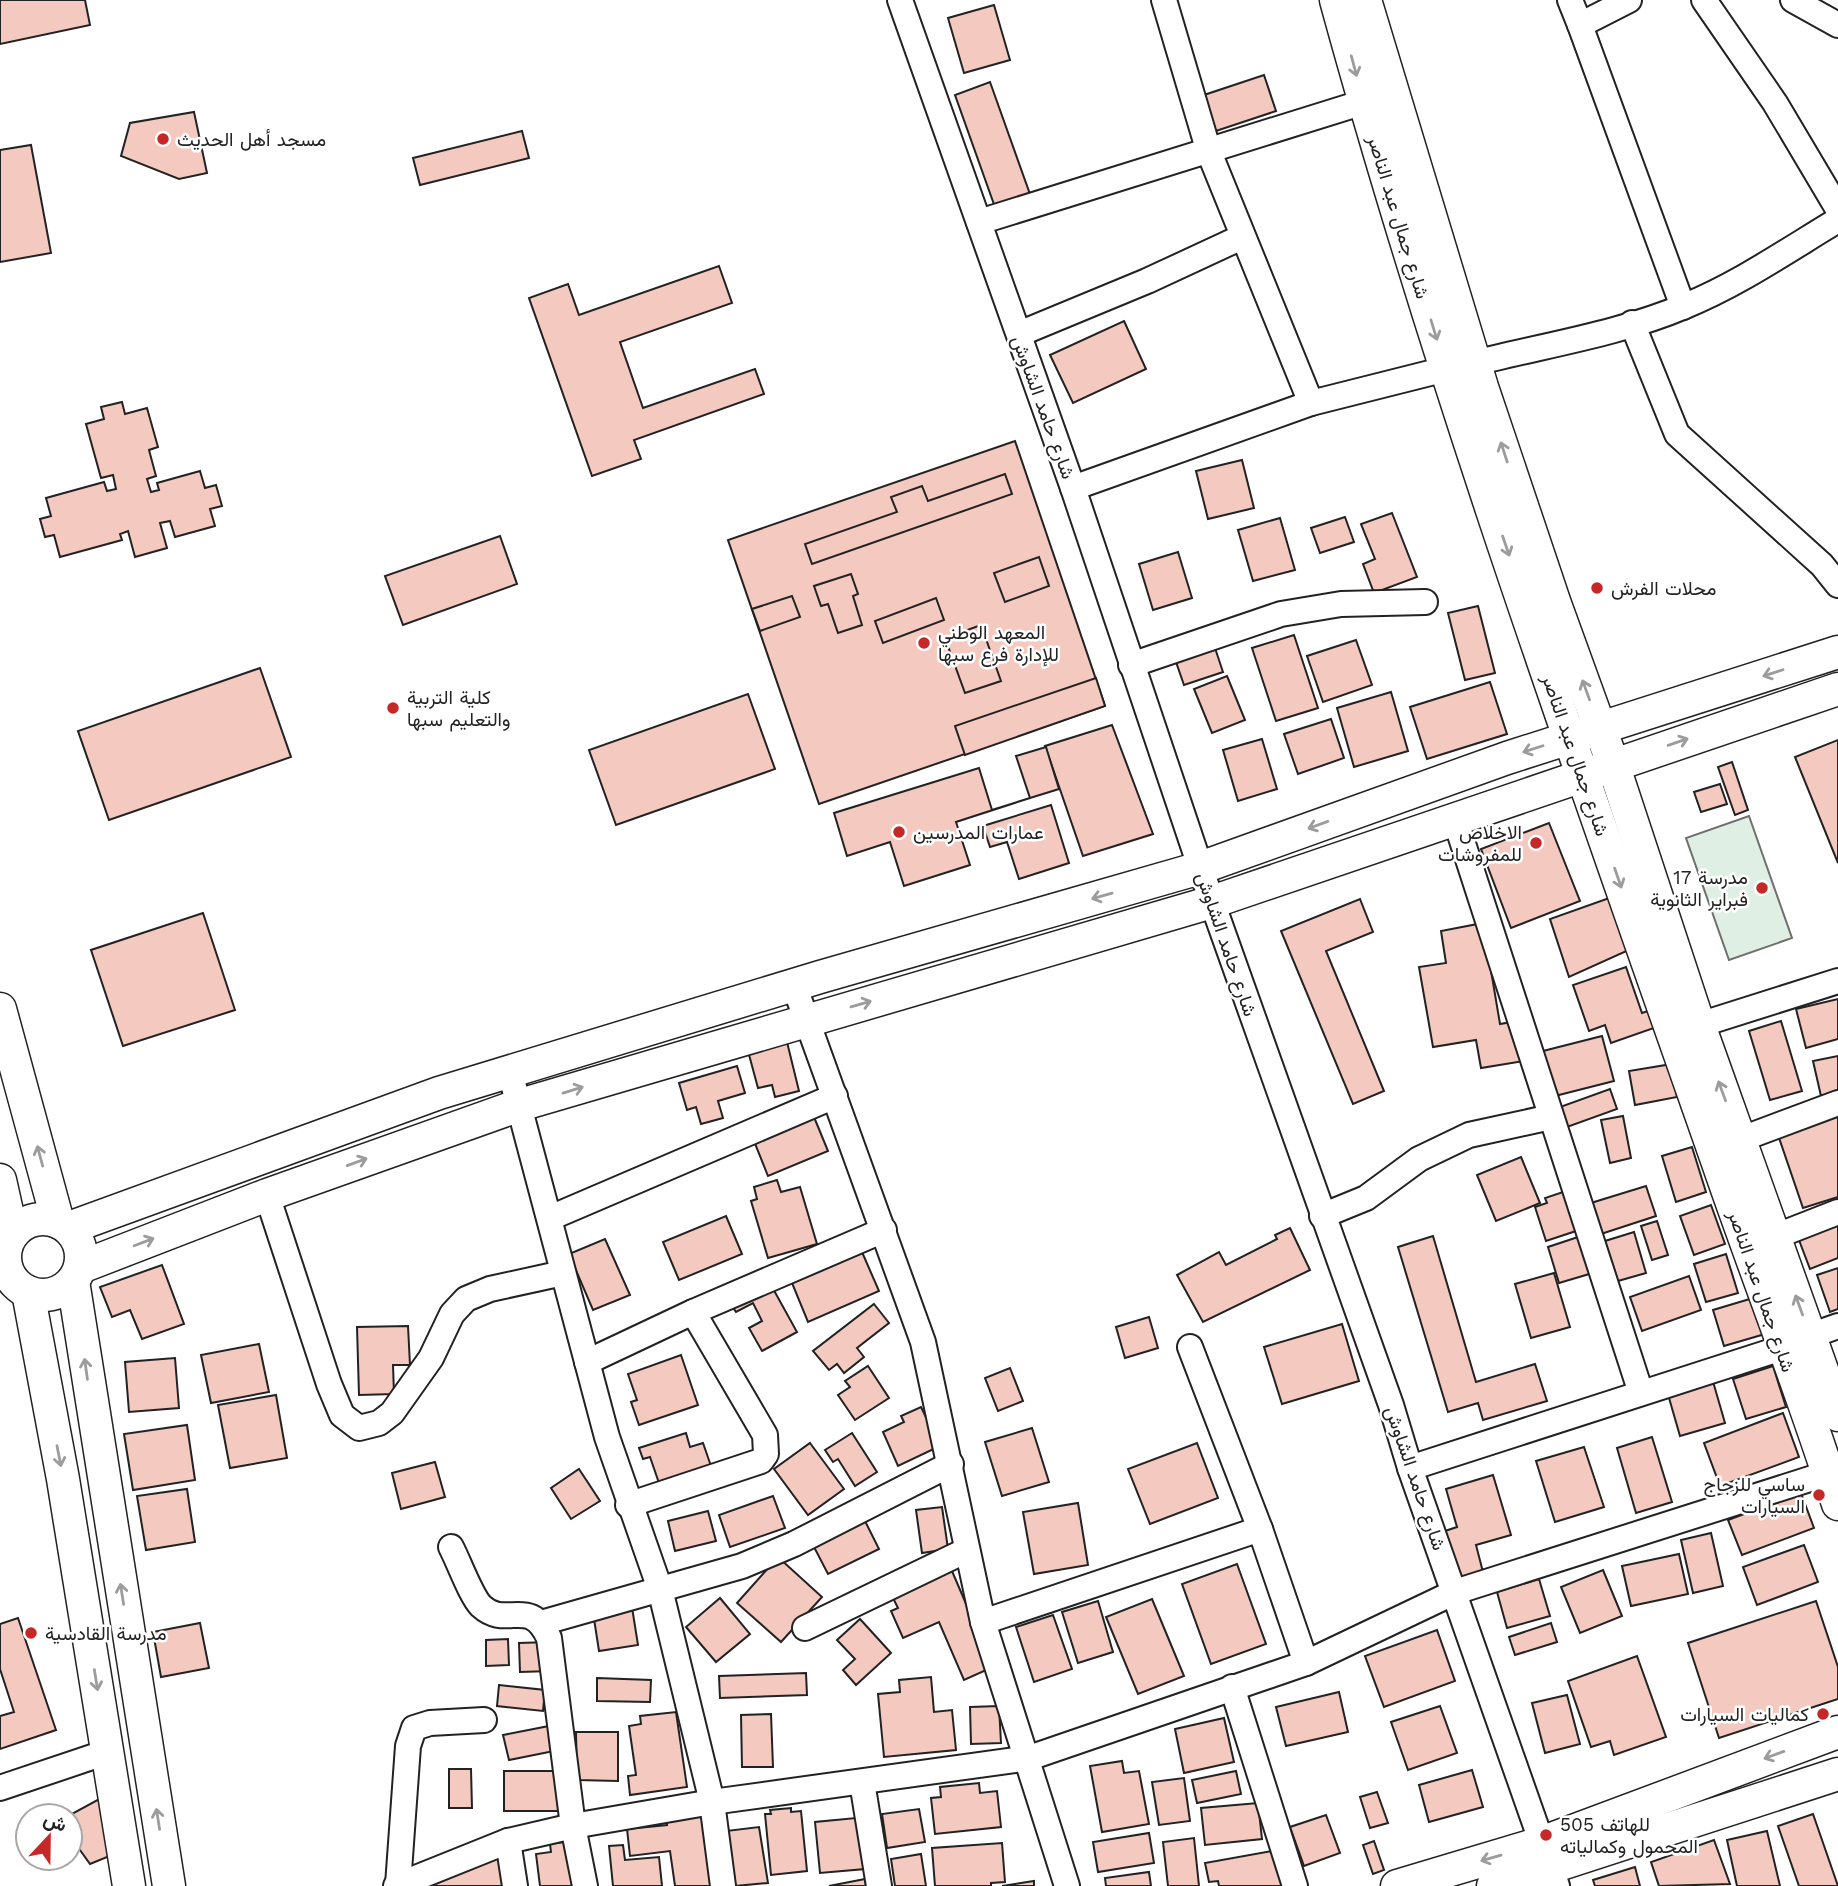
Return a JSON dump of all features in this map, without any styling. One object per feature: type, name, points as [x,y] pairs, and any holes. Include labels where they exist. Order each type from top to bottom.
[{"type":"main road","name":"شارع جمال عبد الناصر","points":[[1336,0],[1364,102],[1461,366],[1555,604],[1600,727],[1699,1025],[1838,1415]]},
{"type":"main road","name":"شارع جمال عبد الناصر","points":[[1365,0],[1461,366],[1570,737],[1582,774],[1810,1337],[1838,1504]]},
{"type":"main road","points":[[7,1239],[33,1220],[63,1225],[439,1093],[794,985],[1200,868],[1570,737],[1838,652]]},
{"type":"main road","points":[[16,1292],[53,1294],[77,1274],[267,1195],[520,1105],[1212,902],[1838,689]]},
{"type":"main road","points":[[0,1009],[63,1225],[80,1246],[77,1274],[169,1886]]},
{"type":"main road","points":[[0,1180],[7,1239],[6,1265],[16,1292],[63,1479],[129,1886]]},
{"type":"main road","points":[[1397,1886],[1550,1866],[1838,1732]]},
{"type":"main road","points":[[1493,1886],[1838,1774]]},
{"type":"street","name":"شارع حامد الشاوش","points":[[900,0],[1073,488],[1200,868],[1391,1405],[1410,1468],[1550,1866]]},
{"type":"street","points":[[1164,0],[1209,152],[1311,403]]},
{"type":"street","points":[[1570,0],[1683,307]]},
{"type":"street","points":[[1580,25],[1629,0]]},
{"type":"street","points":[[1704,0],[1774,103],[1838,209]]},
{"type":"street","points":[[1793,0],[1838,25]]},
{"type":"street","points":[[979,222],[1364,102]]},
{"type":"street","points":[[1073,488],[1311,403],[1632,323],[1683,307],[1725,288],[1838,220]]},
{"type":"street","points":[[1019,334],[1147,281],[1242,237]]},
{"type":"street","points":[[1632,323],[1677,434],[1822,565],[1838,585]]},
{"type":"street","points":[[1131,665],[1281,614],[1341,604],[1425,602]]},
{"type":"street","points":[[1455,819],[1642,1393]]},
{"type":"street","points":[[1699,1025],[1838,981]]},
{"type":"street","points":[[794,985],[923,1342],[951,1464],[982,1622],[1029,1758],[1067,1886]]},
{"type":"street","points":[[510,1072],[628,1506],[660,1589],[712,1802],[723,1886]]},
{"type":"street","points":[[550,1218],[835,1096]]},
{"type":"street","points":[[1740,1140],[1838,1103]]},
{"type":"street","points":[[1322,1216],[1366,1198],[1419,1160],[1469,1135],[1550,1117]]},
{"type":"street","points":[[267,1195],[329,1384],[342,1415],[359,1428],[380,1423],[393,1413],[431,1358],[452,1314],[466,1299],[490,1289],[563,1273]]},
{"type":"street","points":[[1774,1237],[1838,1212]]},
{"type":"street","points":[[587,1362],[693,1311],[884,1230]]},
{"type":"street","points":[[628,1506],[761,1461],[766,1454],[765,1436],[693,1311]]},
{"type":"street","points":[[1410,1468],[1810,1337]]},
{"type":"street","points":[[1190,1347],[1260,1529],[1306,1663]]},
{"type":"street","points":[[541,1623],[743,1566],[794,1544],[951,1464]]},
{"type":"street","points":[[484,1720],[430,1723],[414,1728],[408,1746],[397,1886],[508,1841],[573,1826],[712,1802],[1029,1758],[1306,1663],[1455,1592],[1833,1471]]},
{"type":"street","points":[[982,1622],[1260,1529]]},
{"type":"street","points":[[452,1547],[479,1604],[496,1614],[530,1615],[541,1623],[551,1651],[573,1826],[584,1886]]},
{"type":"street","points":[[806,1628],[967,1550]]},
{"type":"street","points":[[1232,1687],[1295,1886]]},
{"type":"street","points":[[0,1788],[107,1752]]},
{"type":"street","points":[[862,1782],[879,1886]]},
{"type":"street","points":[[508,1841],[515,1886]]},
{"type":"green space","points":[[1749,816],[1792,938],[1729,960],[1686,838]]},
{"type":"building","points":[[0,0],[85,0],[90,25],[0,44]]},
{"type":"building","points":[[994,5],[1010,60],[964,73],[948,18]]},
{"type":"building","points":[[1264,75],[1276,111],[1216,131],[1204,95]]},
{"type":"building","points":[[990,82],[1031,197],[996,210],[955,95]]},
{"type":"building","name":"مسجد أهل الحديث","points":[[194,112],[207,173],[179,179],[121,156],[130,123]]},
{"type":"building","points":[[522,131],[529,158],[420,185],[413,158]]},
{"type":"building","points":[[31,145],[51,253],[0,262],[0,150]]},
{"type":"building","points":[[719,266],[732,303],[620,342],[643,408],[755,369],[764,394],[634,440],[641,459],[592,476],[529,298],[568,284],[579,315]]},
{"type":"building","points":[[1124,321],[1146,369],[1073,403],[1050,355]]},
{"type":"building","points":[[122,402],[125,414],[147,408],[158,447],[149,450],[156,476],[147,479],[151,492],[159,490],[157,483],[200,471],[205,488],[216,485],[222,506],[210,509],[215,526],[175,537],[170,521],[160,523],[167,548],[135,557],[128,531],[120,534],[122,540],[60,557],[54,535],[45,537],[40,519],[51,516],[46,498],[104,482],[107,491],[116,489],[113,475],[101,478],[86,424],[104,419],[101,407]]},
{"type":"building","name":"المعهد الوطني للإدارة فرع سبها","points":[[1015,441],[1105,706],[819,804],[728,540]]},
{"type":"building","points":[[1242,460],[1254,508],[1208,519],[1196,471]]},
{"type":"building","points":[[1005,474],[1012,494],[812,564],[805,544],[897,512],[891,497],[922,486],[928,501]]},
{"type":"building","points":[[1392,513],[1417,577],[1374,593],[1363,564],[1375,559],[1361,524]]},
{"type":"building","points":[[1345,517],[1354,542],[1320,553],[1311,528]]},
{"type":"building","points":[[1280,518],[1295,570],[1253,581],[1238,530]]},
{"type":"building","points":[[500,536],[517,584],[403,625],[385,576]]},
{"type":"building","points":[[1178,552],[1192,598],[1153,610],[1139,564]]},
{"type":"building","points":[[1039,557],[1049,586],[1005,602],[994,573]]},
{"type":"building","points":[[851,574],[858,594],[853,596],[862,625],[838,633],[828,604],[821,606],[814,586]]},
{"type":"building","points":[[792,596],[800,617],[760,631],[752,609]]},
{"type":"building","points":[[936,598],[944,620],[883,643],[875,621]]},
{"type":"building","points":[[1478,606],[1495,673],[1465,680],[1448,613]]},
{"type":"building","points":[[981,625],[1001,681],[965,693],[945,638]]},
{"type":"building","points":[[1294,635],[1318,708],[1276,721],[1252,648]]},
{"type":"building","points":[[1356,640],[1372,685],[1323,702],[1307,656]]},
{"type":"building","points":[[1214,645],[1223,672],[1184,685],[1175,659]]},
{"type":"building","points":[[260,668],[291,757],[109,820],[78,731]]},
{"type":"building","points":[[1227,676],[1245,720],[1212,733],[1194,689]]},
{"type":"building","points":[[1096,678],[1105,706],[965,755],[955,726]]},
{"type":"building","points":[[1490,682],[1507,734],[1427,759],[1410,707]]},
{"type":"building","points":[[1391,692],[1408,751],[1354,767],[1337,708]]},
{"type":"building","points":[[748,694],[775,769],[616,825],[589,750]]},
{"type":"building","points":[[1331,719],[1344,758],[1298,774],[1284,734]]},
{"type":"building","name":"عمارات المدرسين","points":[[1112,725],[1153,834],[1083,856],[1045,746]]},
{"type":"building","points":[[1262,739],[1277,789],[1238,801],[1223,750]]},
{"type":"building","points":[[1838,740],[1838,863],[1795,757]]},
{"type":"building","name":"عمارات المدرسين","points":[[1046,747],[1059,789],[1030,798],[1016,756]]},
{"type":"building","points":[[1732,762],[1748,810],[1735,815],[1718,767]]},
{"type":"building","name":"عمارات المدرسين","points":[[979,768],[992,810],[1030,798],[956,822],[970,865],[904,886],[890,842],[847,856],[834,813]]},
{"type":"building","points":[[1720,784],[1727,804],[1701,812],[1694,792]]},
{"type":"building","points":[[1051,805],[1069,863],[1019,879],[1007,842],[990,847],[983,826]]},
{"type":"building","points":[[1549,823],[1580,901],[1511,928],[1481,849]]},
{"type":"building","points":[[1612,897],[1631,949],[1569,977],[1550,919]]},
{"type":"building","points":[[1360,899],[1373,932],[1326,951],[1384,1091],[1353,1104],[1281,931]]},
{"type":"building","points":[[203,913],[235,1010],[123,1046],[91,950]]},
{"type":"building","points":[[1483,923],[1500,1024],[1517,1021],[1524,1061],[1481,1068],[1476,1040],[1433,1047],[1419,967],[1446,963],[1441,931]]},
{"type":"building","points":[[1626,967],[1642,1013],[1648,1011],[1654,1028],[1611,1043],[1605,1025],[1589,1031],[1573,985]]},
{"type":"building","points":[[1838,999],[1838,1039],[1806,1048],[1796,1009]]},
{"type":"building","points":[[1781,1021],[1802,1091],[1770,1100],[1749,1031]]},
{"type":"building","points":[[1602,1036],[1614,1081],[1555,1096],[1543,1051]]},
{"type":"building","points":[[787,1042],[799,1091],[775,1097],[772,1085],[758,1088],[748,1051]]},
{"type":"building","points":[[1838,1056],[1838,1092],[1821,1096],[1813,1061]]},
{"type":"building","points":[[1672,1064],[1677,1097],[1635,1105],[1629,1071]]},
{"type":"building","points":[[737,1066],[745,1093],[718,1101],[723,1118],[701,1124],[696,1107],[687,1110],[679,1083]]},
{"type":"building","points":[[1610,1089],[1617,1109],[1567,1127],[1560,1107]]},
{"type":"building","points":[[1838,1112],[1838,1197],[1803,1208],[1777,1132]]},
{"type":"building","points":[[1623,1116],[1631,1158],[1610,1163],[1601,1120]]},
{"type":"building","points":[[814,1117],[828,1151],[768,1176],[754,1141]]},
{"type":"building","points":[[1692,1147],[1706,1192],[1676,1202],[1662,1156]]},
{"type":"building","points":[[1521,1157],[1540,1203],[1496,1221],[1477,1175]]},
{"type":"building","points":[[777,1180],[781,1192],[800,1187],[817,1244],[768,1258],[751,1201],[757,1199],[754,1187]]},
{"type":"building","points":[[1646,1186],[1656,1216],[1601,1234],[1591,1203]]},
{"type":"building","points":[[1569,1190],[1582,1229],[1546,1241],[1535,1207],[1547,1203],[1545,1198]]},
{"type":"building","points":[[1711,1205],[1725,1244],[1694,1255],[1680,1216]]},
{"type":"building","points":[[726,1216],[742,1254],[679,1280],[663,1242]]},
{"type":"building","points":[[1657,1221],[1668,1255],[1652,1260],[1641,1226]]},
{"type":"building","points":[[1838,1224],[1838,1258],[1810,1269],[1799,1240]]},
{"type":"building","points":[[1290,1228],[1310,1270],[1203,1322],[1177,1275],[1219,1252],[1226,1265],[1277,1239],[1275,1235]]},
{"type":"building","points":[[1634,1232],[1646,1273],[1618,1281],[1605,1241]]},
{"type":"building","points":[[1584,1235],[1596,1272],[1559,1283],[1548,1247]]},
{"type":"building","points":[[1433,1236],[1476,1382],[1535,1364],[1547,1401],[1483,1420],[1478,1403],[1448,1412],[1398,1247]]},
{"type":"building","points":[[605,1239],[630,1295],[593,1310],[569,1254]]},
{"type":"building","points":[[862,1252],[879,1291],[808,1322],[792,1283],[824,1269],[822,1265]]},
{"type":"building","points":[[1726,1254],[1738,1293],[1706,1302],[1694,1264]]},
{"type":"building","points":[[162,1265],[184,1324],[142,1339],[130,1310],[112,1317],[100,1287]]},
{"type":"building","points":[[1838,1268],[1838,1309],[1830,1312],[1817,1275]]},
{"type":"building","points":[[1554,1273],[1570,1327],[1531,1338],[1515,1284]]},
{"type":"building","points":[[1689,1276],[1701,1310],[1642,1331],[1630,1297]]},
{"type":"building","points":[[771,1285],[797,1332],[762,1351],[749,1328],[762,1321],[753,1303],[736,1312],[732,1306]]},
{"type":"building","points":[[1753,1298],[1765,1334],[1724,1346],[1713,1310]]},
{"type":"building","points":[[874,1304],[889,1323],[857,1348],[864,1357],[844,1373],[837,1364],[829,1370],[813,1351]]},
{"type":"building","points":[[1149,1317],[1158,1348],[1125,1358],[1116,1327]]},
{"type":"building","points":[[1342,1324],[1359,1381],[1282,1404],[1264,1347]]},
{"type":"building","points":[[408,1326],[410,1365],[393,1365],[394,1394],[359,1395],[357,1327]]},
{"type":"building","points":[[259,1344],[269,1392],[211,1403],[201,1355]]},
{"type":"building","points":[[681,1355],[698,1405],[639,1425],[631,1402],[637,1400],[628,1374]]},
{"type":"building","points":[[175,1358],[179,1408],[129,1412],[125,1362]]},
{"type":"building","points":[[868,1366],[889,1398],[855,1420],[838,1395],[850,1387],[845,1381]]},
{"type":"building","points":[[1773,1366],[1786,1407],[1746,1419],[1733,1379]]},
{"type":"building","points":[[1010,1368],[1023,1401],[998,1411],[985,1378]]},
{"type":"building","points":[[1712,1378],[1725,1423],[1680,1436],[1667,1391]]},
{"type":"building","points":[[276,1395],[287,1458],[230,1468],[218,1405]]},
{"type":"building","points":[[921,1407],[940,1446],[898,1466],[883,1432],[904,1422],[901,1416]]},
{"type":"building","points":[[1783,1413],[1799,1457],[1720,1486],[1704,1443]]},
{"type":"building","points":[[187,1425],[195,1480],[133,1490],[124,1434]]},
{"type":"building","points":[[1032,1428],[1049,1482],[1002,1496],[985,1442]]},
{"type":"building","points":[[686,1433],[690,1447],[703,1443],[711,1466],[659,1483],[650,1457],[643,1459],[639,1448]]},
{"type":"building","points":[[852,1433],[877,1472],[855,1486],[838,1459],[833,1462],[825,1450]]},
{"type":"building","points":[[1652,1437],[1672,1502],[1636,1513],[1617,1448]]},
{"type":"building","points":[[810,1443],[844,1489],[808,1515],[774,1469]]},
{"type":"building","points":[[1197,1443],[1218,1498],[1150,1524],[1128,1469]]},
{"type":"building","points":[[1584,1447],[1604,1507],[1555,1522],[1536,1461]]},
{"type":"building","points":[[435,1462],[445,1497],[401,1509],[392,1473]]},
{"type":"building","points":[[579,1469],[600,1501],[571,1519],[551,1488]]},
{"type":"building","points":[[1493,1475],[1511,1535],[1476,1545],[1483,1572],[1457,1580],[1442,1532],[1457,1527],[1446,1489]]},
{"type":"building","points":[[187,1489],[195,1542],[146,1550],[137,1496]]},
{"type":"building","points":[[1801,1493],[1814,1528],[1742,1555],[1728,1520]]},
{"type":"building","points":[[773,1496],[785,1528],[730,1547],[719,1515]]},
{"type":"building","points":[[1078,1503],[1088,1565],[1034,1574],[1023,1512]]},
{"type":"building","points":[[942,1507],[948,1549],[922,1553],[916,1510]]},
{"type":"building","points":[[708,1511],[716,1541],[675,1551],[668,1521]]},
{"type":"building","points":[[865,1521],[879,1549],[828,1574],[814,1547]]},
{"type":"building","points":[[1711,1533],[1723,1586],[1693,1593],[1681,1540]]},
{"type":"building","points":[[1804,1545],[1818,1582],[1757,1605],[1743,1567]]},
{"type":"building","points":[[1679,1554],[1688,1594],[1631,1606],[1622,1566]]},
{"type":"building","points":[[778,1557],[822,1597],[781,1642],[737,1603]]},
{"type":"building","points":[[1237,1564],[1266,1644],[1211,1664],[1182,1584]]},
{"type":"building","points":[[1603,1570],[1622,1616],[1580,1633],[1561,1587]]},
{"type":"building","points":[[952,1571],[993,1667],[964,1680],[939,1622],[903,1638],[891,1611],[898,1608],[892,1596]]},
{"type":"building","points":[[1539,1579],[1550,1616],[1507,1628],[1497,1592]]},
{"type":"building","points":[[720,1598],[750,1634],[716,1662],[686,1627]]},
{"type":"building","points":[[1152,1599],[1184,1676],[1138,1694],[1106,1617]]},
{"type":"building","points":[[631,1601],[638,1645],[599,1651],[592,1606]]},
{"type":"building","points":[[1098,1601],[1113,1652],[1078,1663],[1062,1612]]},
{"type":"building","points":[[1816,1601],[1838,1667],[1838,1699],[1719,1738],[1688,1643]]},
{"type":"building","points":[[1053,1615],[1072,1669],[1034,1682],[1016,1627]]},
{"type":"building","points":[[18,1618],[56,1730],[0,1749],[0,1716],[14,1712],[0,1669],[0,1624]]},
{"type":"building","points":[[860,1619],[891,1653],[856,1685],[843,1670],[855,1659],[837,1640]]},
{"type":"building","points":[[200,1623],[209,1668],[161,1677],[153,1632]]},
{"type":"building","points":[[1551,1623],[1557,1642],[1515,1655],[1509,1637]]},
{"type":"building","points":[[1437,1630],[1455,1681],[1384,1707],[1365,1656]]},
{"type":"building","points":[[508,1639],[509,1665],[486,1666],[486,1640]]},
{"type":"building","points":[[550,1642],[551,1671],[520,1672],[519,1643]]},
{"type":"building","points":[[1637,1656],[1666,1737],[1614,1755],[1610,1741],[1591,1747],[1568,1681]]},
{"type":"building","points":[[806,1673],[807,1695],[720,1698],[719,1676]]},
{"type":"building","points":[[931,1677],[934,1712],[952,1710],[956,1750],[884,1757],[878,1694],[900,1692],[899,1680]]},
{"type":"building","points":[[597,1678],[651,1680],[650,1702],[597,1701]]},
{"type":"building","points":[[499,1685],[545,1690],[543,1711],[497,1706]]},
{"type":"building","points":[[1339,1692],[1348,1732],[1286,1746],[1276,1707]]},
{"type":"building","points":[[1567,1695],[1580,1744],[1545,1753],[1532,1703]]},
{"type":"building","points":[[999,1706],[1001,1743],[971,1744],[970,1707]]},
{"type":"building","points":[[1440,1706],[1457,1753],[1408,1770],[1391,1722]]},
{"type":"building","points":[[676,1712],[687,1787],[630,1795],[628,1776],[636,1775],[629,1726],[641,1724],[640,1716]]},
{"type":"building","points":[[771,1714],[773,1767],[742,1767],[741,1715]]},
{"type":"building","points":[[1224,1718],[1234,1762],[1184,1773],[1175,1729]]},
{"type":"building","points":[[549,1726],[554,1751],[509,1760],[503,1735]]},
{"type":"building","points":[[576,1732],[618,1732],[618,1781],[577,1780]]},
{"type":"building","points":[[1122,1761],[1124,1773],[1139,1771],[1149,1824],[1102,1832],[1090,1766]]},
{"type":"building","points":[[449,1769],[471,1769],[472,1808],[449,1808]]},
{"type":"building","points":[[1472,1770],[1483,1807],[1429,1822],[1419,1785]]},
{"type":"building","points":[[504,1771],[558,1771],[558,1811],[504,1811]]},
{"type":"building","points":[[1236,1771],[1241,1794],[1197,1803],[1192,1780]]},
{"type":"building","points":[[1184,1778],[1190,1821],[1159,1825],[1152,1782]]},
{"type":"building","points":[[979,1783],[980,1793],[997,1791],[1001,1827],[935,1834],[931,1798],[941,1797],[940,1787]]},
{"type":"building","points":[[1377,1792],[1388,1823],[1370,1828],[1360,1797]]},
{"type":"building","points":[[103,1797],[117,1853],[90,1864],[84,1856],[84,1807]]},
{"type":"building","points":[[1258,1803],[1262,1839],[1205,1845],[1201,1808]]},
{"type":"building","points":[[791,1808],[791,1812],[801,1811],[807,1871],[771,1875],[765,1814],[771,1814],[770,1810]]},
{"type":"building","points":[[919,1809],[925,1842],[887,1848],[882,1814]]},
{"type":"building","points":[[711,1813],[712,1886],[675,1886],[670,1851],[630,1856],[627,1829],[667,1825],[667,1818]]},
{"type":"building","points":[[1813,1814],[1838,1886],[1799,1886],[1778,1826]]},
{"type":"building","points":[[1326,1815],[1340,1853],[1304,1866],[1290,1827]]},
{"type":"building","points":[[856,1818],[865,1869],[820,1873],[815,1822]]},
{"type":"building","points":[[759,1827],[768,1883],[735,1886],[726,1831]]},
{"type":"building","points":[[1767,1831],[1780,1886],[1737,1886],[1727,1840]]},
{"type":"building","points":[[1149,1833],[1154,1863],[1098,1872],[1093,1842]]},
{"type":"building","points":[[1194,1838],[1199,1886],[1168,1886],[1163,1842]]},
{"type":"building","points":[[1714,1840],[1730,1884],[1659,1886],[1651,1862]]},
{"type":"building","points":[[571,1841],[593,1886],[540,1886],[536,1854],[551,1852],[550,1844]]},
{"type":"building","points":[[1374,1841],[1384,1870],[1373,1874],[1363,1845]]},
{"type":"building","points":[[1002,1843],[1005,1882],[991,1883],[991,1886],[935,1886],[932,1848]]},
{"type":"building","points":[[623,1845],[625,1860],[659,1857],[662,1886],[613,1886],[609,1846]]},
{"type":"building","points":[[1278,1850],[1284,1886],[1219,1886],[1218,1881],[1209,1882],[1205,1863]]},
{"type":"building","points":[[921,1854],[926,1886],[895,1886],[891,1859]]},
{"type":"building","points":[[498,1858],[506,1886],[434,1886],[431,1877]]},
{"type":"building","points":[[1635,1867],[1640,1886],[1595,1886],[1593,1880]]},
{"type":"building","points":[[1149,1872],[1151,1886],[1106,1886],[1105,1878]]},
{"type":"building","points":[[865,1879],[866,1886],[829,1886]]},
{"type":"building","points":[[1034,1881],[1034,1886],[1002,1886]]},
{"type":"place","name":"مسجد أهل الحديث","points":[[163,139]]},
{"type":"place","name":"محلات الفرش","points":[[1597,588]]},
{"type":"place","name":"المعهد الوطني للإدارة فرع سبها","points":[[924,643]]},
{"type":"place","name":"كلية التربية والتعليم سبها","points":[[393,708]]},
{"type":"place","name":"عمارات المدرسين","points":[[899,832]]},
{"type":"place","name":"الاخلاص للمفروشات","points":[[1536,843]]},
{"type":"place","name":"مدرسة 17 فبراير الثانوية","points":[[1762,888]]},
{"type":"place","name":"ساسي للزجاج السيارات","points":[[1819,1495]]},
{"type":"place","name":"مدرسة القادسية","points":[[31,1633]]},
{"type":"place","name":"كماليات السيارات","points":[[1823,1714]]},
{"type":"place","name":"505 للهاتف المحمول وكمالياته","points":[[1546,1835]]}]
